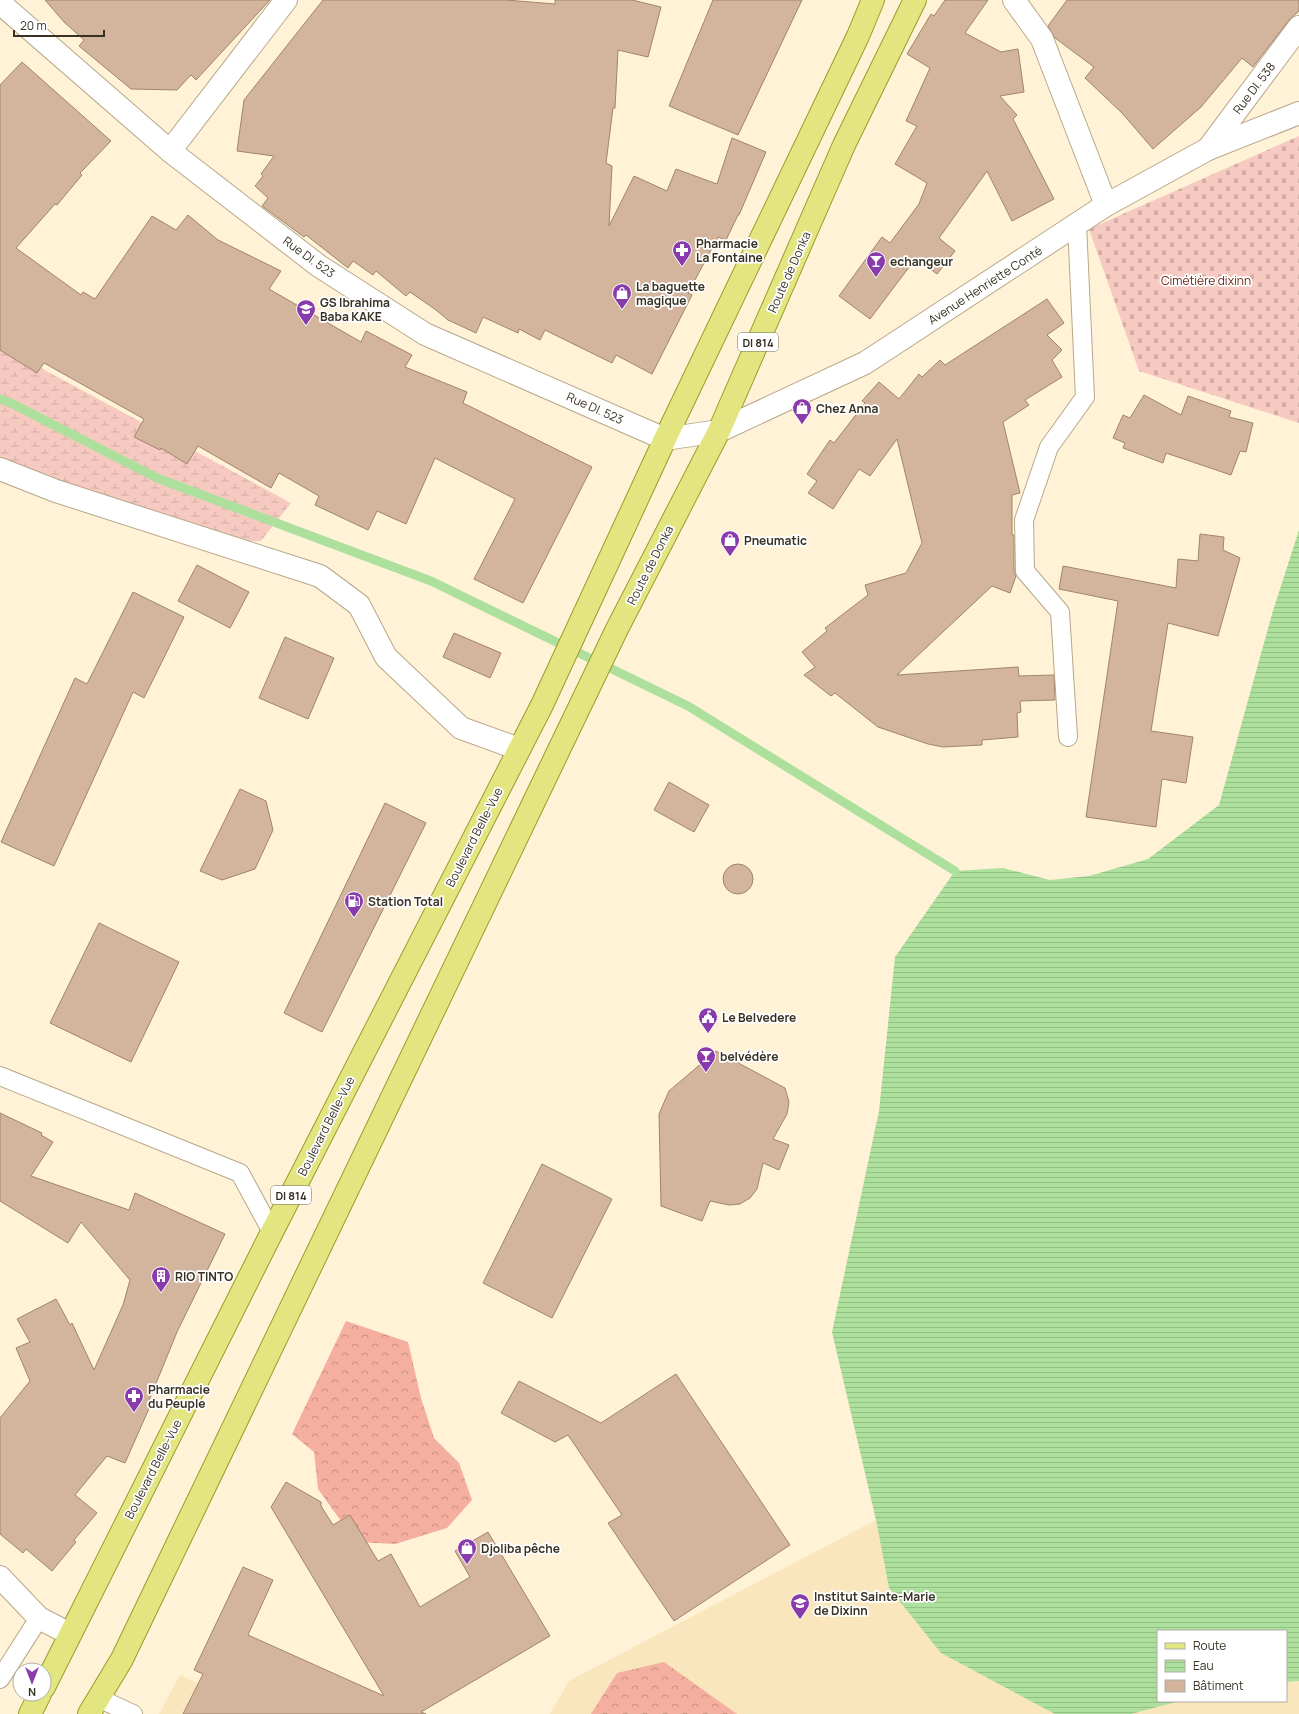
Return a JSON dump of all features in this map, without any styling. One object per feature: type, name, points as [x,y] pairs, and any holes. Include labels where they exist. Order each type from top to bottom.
[{"type":"main road","points":[[665,439],[858,36],[873,0]]},
{"type":"main road","name":"Route de Donka","points":[[94,1706],[122,1659],[617,629],[719,431],[844,145],[889,50],[915,0]]},
{"type":"main road","name":"Boulevard Belle-Vue","points":[[52,1671],[272,1232],[542,705],[665,439]]},
{"type":"main road","points":[[30,1714],[36,1702]]},
{"type":"street","points":[[170,151],[286,0]]},
{"type":"street","points":[[1014,0],[1042,39],[1106,205]]},
{"type":"street","name":"Rue DI. 523","points":[[0,3],[170,151],[319,266],[425,334],[665,439]]},
{"type":"street","name":"Rue DI. 538","points":[[1208,149],[1299,27]]},
{"type":"street","name":"Avenue Henriette Conté","points":[[665,439],[719,431],[866,363],[1106,205],[1208,149],[1299,113]]},
{"type":"street","points":[[0,469],[56,491],[320,576],[359,605],[386,657],[461,728],[519,749]]},
{"type":"street","points":[[0,1577],[39,1618],[70,1634]]},
{"type":"lane","points":[[1068,737],[1060,612],[1025,571],[1024,520],[1049,447],[1085,397],[1077,224]]},
{"type":"lane","points":[[0,1076],[240,1173],[272,1232]]},
{"type":"lane","points":[[0,1679],[39,1618]]},
{"type":"lane","points":[[94,1706],[132,1714]]},
{"type":"shaded area","name":"Institut Sainte-Marie de Dixinn","points":[[876,1520],[889,1588],[941,1653],[1055,1714],[550,1714],[569,1681]]},
{"type":"shaded area","points":[[180,1675],[266,1714],[159,1714]]},
{"type":"shaded area","points":[[1299,1681],[1299,1714],[1131,1714],[1176,1702],[1287,1702],[1287,1682]]},
{"type":"green space","name":"Cimétière dixinn","points":[[1299,136],[1299,423],[1139,371],[1089,229]]},
{"type":"green space","points":[[0,346],[291,503],[261,541],[190,541],[0,466]]},
{"type":"green space","points":[[346,1321],[408,1342],[421,1398],[434,1438],[459,1463],[472,1500],[447,1528],[395,1544],[356,1542],[318,1489],[314,1452],[292,1434]]},
{"type":"green space","points":[[664,1662],[737,1714],[591,1714],[617,1673]]},
{"type":"water","points":[[1299,530],[1299,1681],[1287,1682],[1287,1630],[1157,1630],[1157,1702],[1176,1702],[1131,1714],[1055,1714],[941,1653],[889,1588],[876,1520],[832,1332],[879,1111],[895,957],[955,871],[1003,868],[1050,880],[1089,876],[1148,859],[1219,805],[1272,614]]},
{"type":"building","points":[[45,0],[270,0],[196,80],[191,75],[177,90],[131,89],[79,46],[84,40],[64,22]]},
{"type":"building","points":[[323,0],[506,0],[555,4],[555,0],[632,0],[661,7],[648,57],[618,50],[615,108],[613,108],[606,163],[612,166],[609,226],[634,176],[667,191],[676,169],[717,184],[732,138],[766,152],[739,215],[726,240],[718,237],[688,293],[692,295],[652,374],[616,355],[612,363],[545,330],[540,340],[519,329],[518,333],[483,317],[476,333],[448,320],[410,292],[406,296],[376,271],[373,275],[353,261],[348,268],[306,235],[304,237],[262,206],[268,198],[255,186],[263,176],[261,174],[274,156],[237,151],[244,100]]},
{"type":"building","points":[[713,0],[802,0],[738,135],[669,106]]},
{"type":"building","points":[[945,0],[988,0],[965,33],[1001,52],[1018,49],[1024,92],[1000,96],[1017,115],[1013,119],[1054,199],[1012,221],[987,171],[939,238],[955,251],[937,274],[916,258],[870,319],[839,296],[882,237],[890,243],[919,204],[927,183],[895,164],[917,126],[906,121],[930,68],[907,54],[931,14],[934,16]]},
{"type":"building","points":[[1067,0],[1299,0],[1299,11],[1289,20],[1253,67],[1242,58],[1201,107],[1153,149],[1122,113],[1085,78],[1094,67],[1055,38],[1048,26]]},
{"type":"building","points":[[22,62],[111,141],[80,173],[82,175],[57,205],[55,204],[16,248],[81,295],[83,292],[95,299],[152,216],[176,230],[188,215],[218,240],[281,271],[269,289],[361,342],[366,331],[412,355],[405,367],[467,392],[463,403],[592,467],[523,603],[474,579],[515,499],[435,458],[406,524],[377,511],[368,530],[315,505],[319,496],[279,473],[271,488],[198,446],[187,464],[161,448],[160,450],[134,437],[144,419],[44,363],[37,373],[0,350],[0,85]]},
{"type":"building","points":[[1047,299],[1064,323],[1047,335],[1062,350],[1052,360],[1062,377],[1025,400],[1029,405],[1003,422],[1020,493],[1012,495],[1012,535],[1014,535],[1014,571],[1016,576],[1010,593],[992,586],[897,675],[1018,667],[1019,676],[1054,675],[1055,700],[1020,701],[1021,712],[1017,713],[1018,737],[982,740],[982,745],[943,747],[928,744],[878,727],[835,693],[831,696],[804,675],[815,667],[802,652],[827,631],[825,628],[868,595],[865,585],[906,573],[922,543],[897,439],[870,476],[859,469],[833,509],[808,493],[817,481],[807,474],[830,440],[834,443],[865,403],[862,401],[879,382],[899,399],[919,374],[922,377],[940,360],[945,365]]},
{"type":"building","points":[[1144,395],[1181,415],[1188,396],[1231,411],[1229,417],[1253,423],[1246,452],[1240,451],[1231,475],[1166,453],[1163,463],[1123,448],[1125,443],[1113,438],[1123,415],[1130,418]]},
{"type":"building","points":[[1200,534],[1224,537],[1223,550],[1240,558],[1218,636],[1168,623],[1151,731],[1193,737],[1186,783],[1162,779],[1156,827],[1086,817],[1118,601],[1059,589],[1063,566],[1176,588],[1178,559],[1198,561]]},
{"type":"building","points":[[197,565],[249,592],[230,628],[178,601]]},
{"type":"building","points":[[133,592],[184,617],[144,698],[133,692],[54,866],[1,842],[75,678],[87,684]]},
{"type":"building","points":[[454,633],[501,653],[490,678],[443,657]]},
{"type":"building","points":[[285,637],[334,658],[308,719],[259,698]]},
{"type":"building","points":[[669,782],[709,805],[694,832],[654,810]]},
{"type":"building","points":[[240,789],[266,801],[273,830],[255,869],[222,880],[200,871]]},
{"type":"building","name":"Station Total","points":[[385,803],[426,823],[322,1032],[284,1013]]},
{"type":"building","points":[[738,864],[749,868],[753,879],[749,890],[738,894],[727,890],[723,879],[727,868]]},
{"type":"building","points":[[99,923],[179,962],[131,1062],[50,1023]]},
{"type":"building","points":[[716,1051],[785,1088],[789,1102],[787,1114],[773,1139],[789,1145],[779,1170],[763,1163],[757,1189],[750,1198],[740,1204],[729,1205],[710,1201],[702,1221],[661,1206],[659,1114],[669,1091]]},
{"type":"building","points":[[0,1113],[42,1133],[41,1135],[53,1142],[31,1176],[129,1210],[135,1193],[225,1234],[177,1332],[148,1403],[151,1404],[125,1463],[107,1456],[75,1495],[97,1513],[74,1540],[76,1542],[52,1571],[26,1549],[23,1553],[0,1534],[0,1418],[30,1381],[16,1348],[30,1342],[17,1319],[56,1299],[70,1325],[72,1323],[94,1370],[123,1305],[130,1280],[81,1222],[68,1243],[0,1201]]},
{"type":"building","points":[[542,1164],[612,1199],[552,1318],[483,1283]]},
{"type":"building","points":[[676,1374],[790,1545],[674,1621],[608,1523],[622,1515],[568,1435],[555,1442],[501,1413],[519,1381],[601,1423]]},
{"type":"building","points":[[286,1482],[321,1502],[321,1506],[333,1525],[350,1515],[378,1561],[391,1554],[420,1607],[470,1577],[455,1551],[488,1532],[550,1636],[421,1712],[426,1714],[183,1714],[203,1674],[194,1670],[243,1567],[273,1580],[248,1635],[384,1696],[271,1507]]},
{"type":"waterway","points":[[0,399],[11,403],[157,478],[431,581],[688,706],[955,871]]},
{"type":"place","name":"Pharmacie La Fontaine","points":[[682,267]]},
{"type":"place","name":"echangeur","points":[[876,278]]},
{"type":"place","name":"La baguette magique","points":[[622,310]]},
{"type":"place","name":"GS Ibrahima Baba KAKE","points":[[306,326]]},
{"type":"place","name":"Chez Anna","points":[[802,425]]},
{"type":"place","name":"Pneumatic","points":[[730,557]]},
{"type":"place","name":"Station Total","points":[[354,918]]},
{"type":"place","name":"Le Belvedere","points":[[708,1034]]},
{"type":"place","name":"belvédère","points":[[706,1073]]},
{"type":"place","name":"RIO TINTO","points":[[161,1293]]},
{"type":"place","name":"Pharmacie du Peuple","points":[[134,1413]]},
{"type":"place","name":"Djoliba pêche","points":[[467,1565]]},
{"type":"place","name":"Institut Sainte-Marie de Dixinn","points":[[800,1620]]}]
